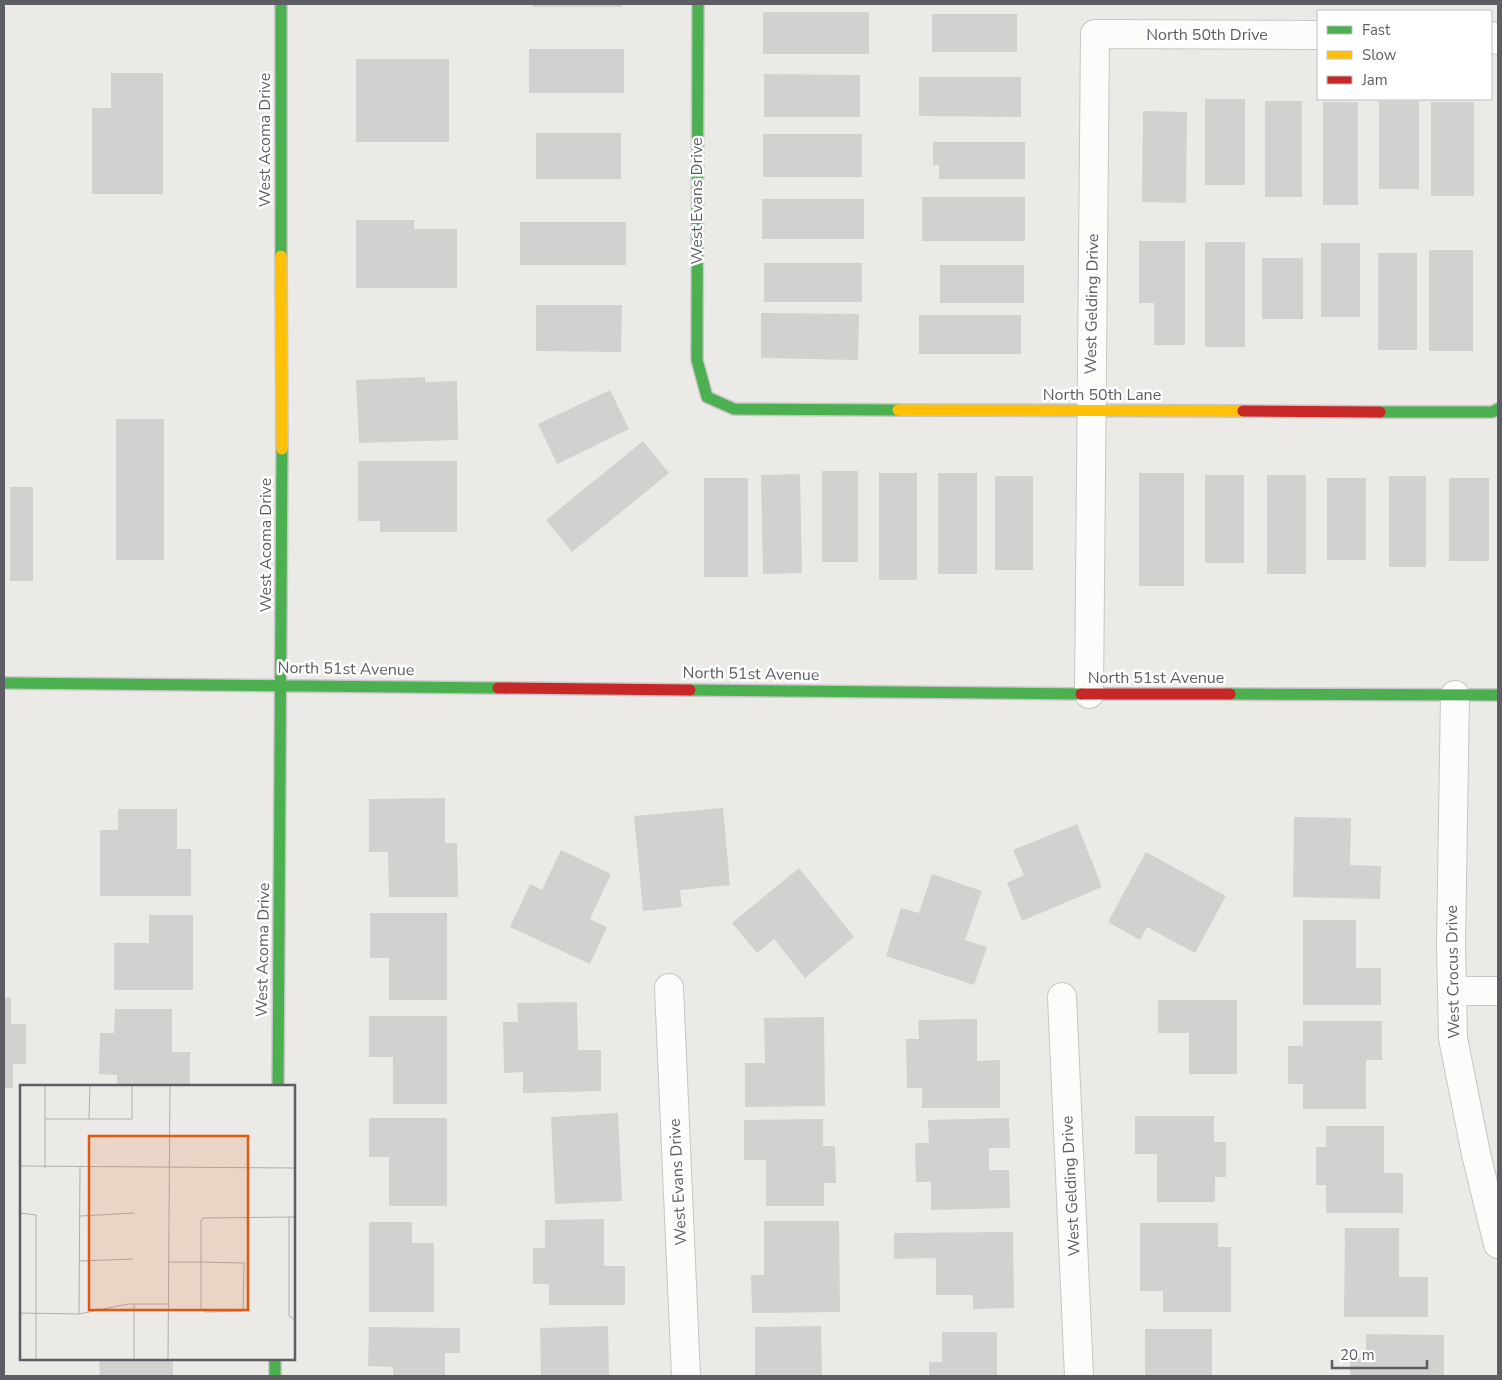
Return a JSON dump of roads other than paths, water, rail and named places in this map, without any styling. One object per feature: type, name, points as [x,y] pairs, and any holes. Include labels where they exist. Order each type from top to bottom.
[{"type":"street","name":"West Acoma Drive","points":[[278,1085],[281,685],[281,4]]},
{"type":"street","name":"West Evans Drive","points":[[698,4],[697,360],[707,397]]},
{"type":"street","name":"North 50th Drive","points":[[1095,34],[1317,35]]},
{"type":"street","name":"West Gelding Drive","points":[[1089,694],[1095,34]]},
{"type":"street","name":"North 50th Lane","points":[[707,397],[734,409],[1492,412],[1498,409]]},
{"type":"street","name":"North 51st Avenue","points":[[4,683],[1089,694],[1498,695]]},
{"type":"street","name":"West Crocus Drive","points":[[1455,695],[1453,1038],[1476,1154],[1498,1244]]},
{"type":"street","name":"West Evans Drive","points":[[669,988],[686,1376]]},
{"type":"street","points":[[1452,991],[1498,991]]},
{"type":"street","name":"West Gelding Drive","points":[[1062,997],[1079,1376]]},
{"type":"street","points":[[275,1360],[275,1376]]}]
